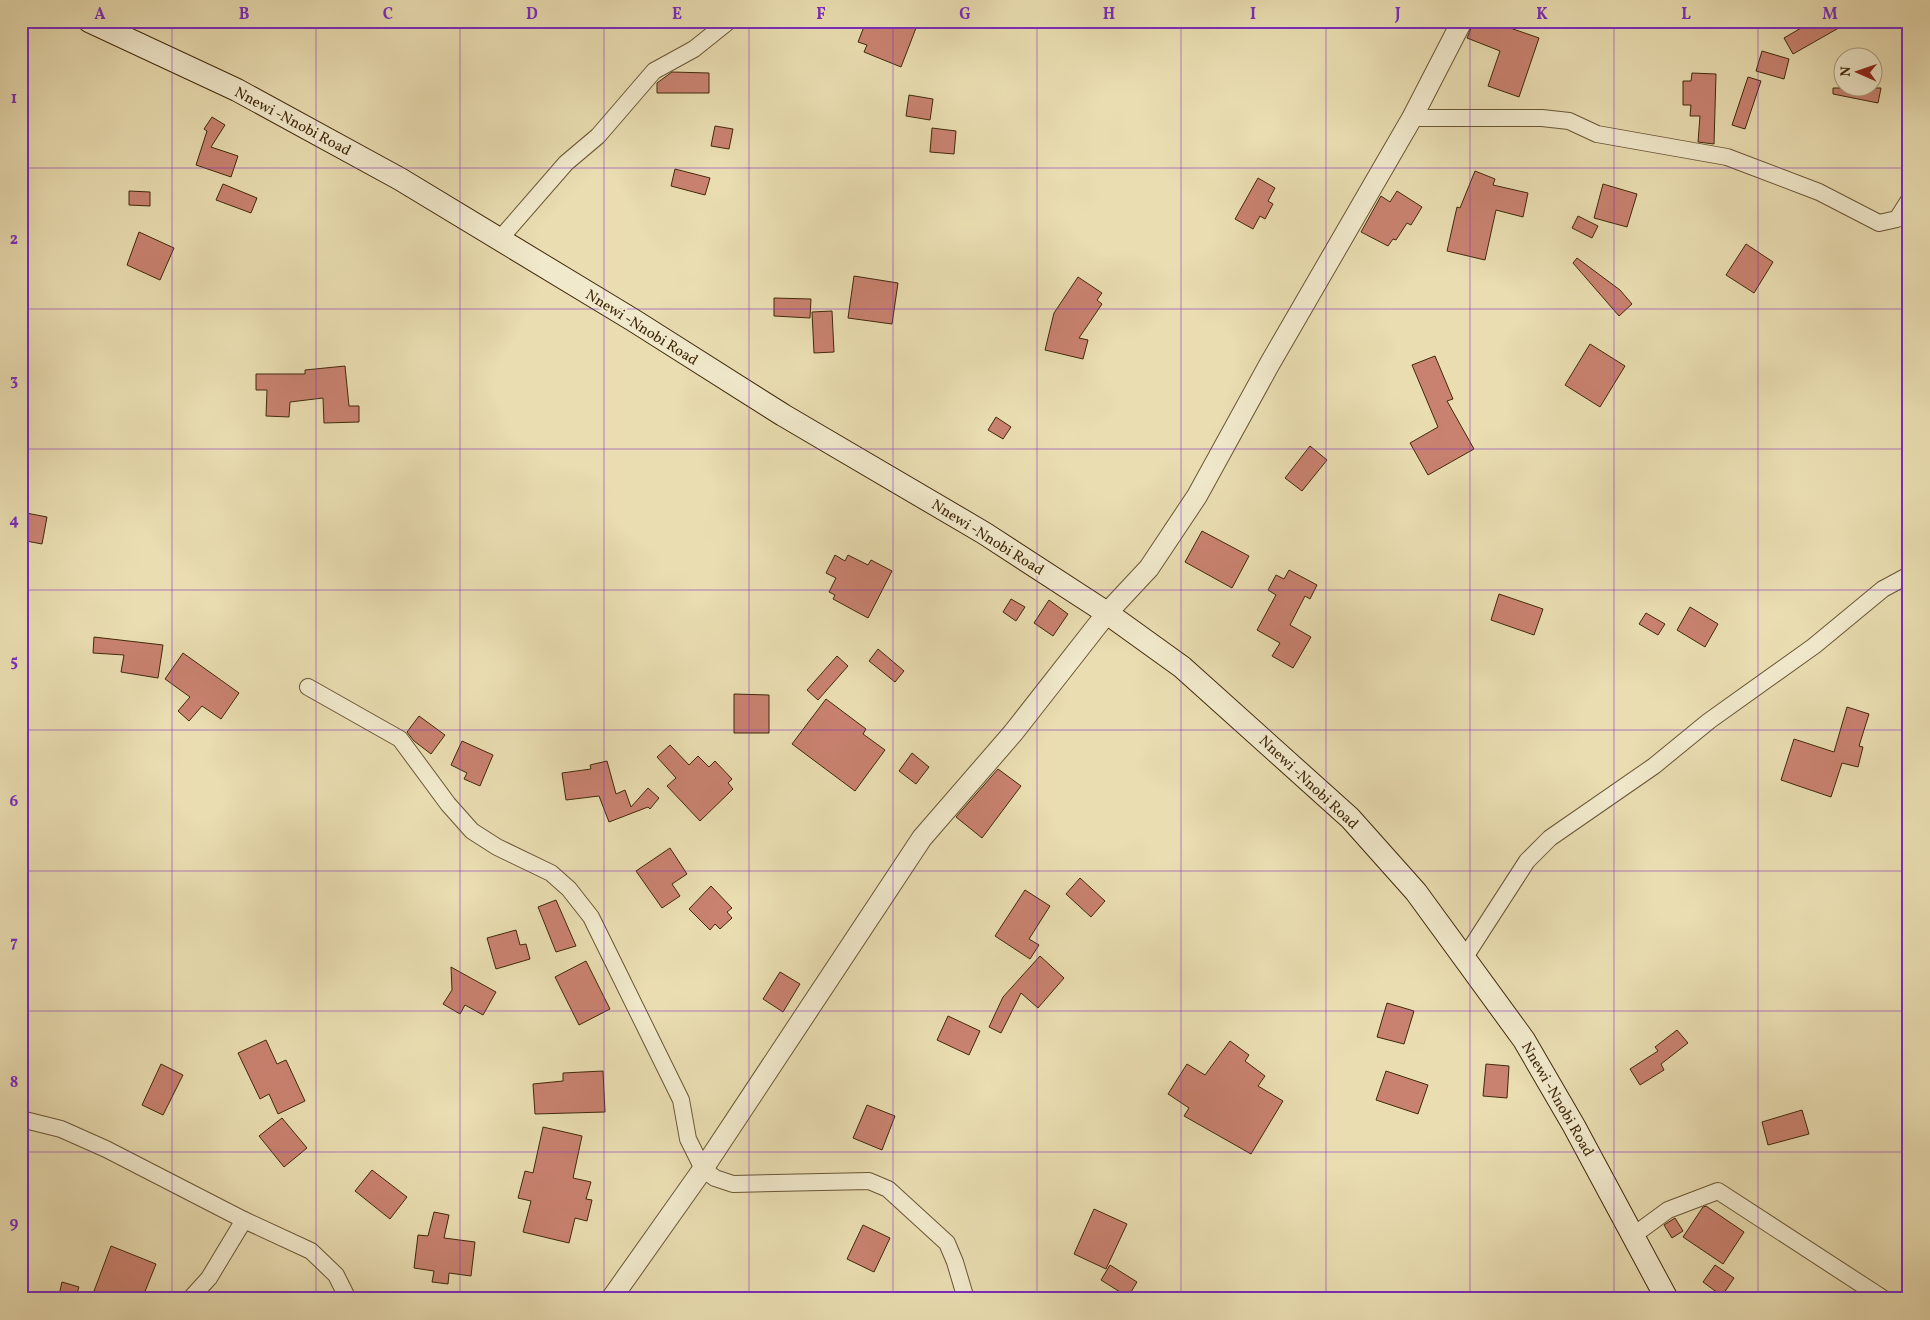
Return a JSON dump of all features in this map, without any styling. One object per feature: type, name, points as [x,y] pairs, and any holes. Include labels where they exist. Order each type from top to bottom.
[{"type":"main road","name":"Nnewi -Nnobi Road","points":[[93,22],[237,90],[400,179],[633,320],[783,415],[984,533],[1108,613],[1182,668],[1350,818],[1416,892],[1524,1040],[1634,1235],[1667,1299]]},
{"type":"street","points":[[499,240],[566,163],[598,136],[654,71],[694,49],[729,21]]},
{"type":"street","points":[[611,1299],[703,1169],[922,838],[1013,733],[1108,613],[1149,568],[1197,496],[1269,365],[1412,118],[1462,21]]},
{"type":"street","points":[[1412,118],[1542,118],[1569,121],[1597,134],[1741,162],[1818,192],[1879,223],[1897,219],[1909,200]]},
{"type":"street","points":[[1465,957],[1526,861],[1550,838],[1654,766],[1709,720],[1814,646],[1882,589],[1909,576]]},
{"type":"street","points":[[308,687],[400,739],[448,804],[472,831],[497,847],[551,872],[569,889],[591,917],[681,1100],[688,1139],[703,1169],[715,1178],[733,1184],[869,1181],[888,1189],[947,1243],[956,1262],[966,1299]]},
{"type":"street","points":[[21,1119],[61,1129],[106,1149],[244,1220],[311,1251],[336,1275],[348,1299]]},
{"type":"street","points":[[1634,1235],[1668,1210],[1718,1191],[1884,1299]]},
{"type":"street","points":[[190,1299],[209,1278],[244,1220]]},
{"type":"building","points":[[876,21],[900,21],[916,28],[901,67],[864,52],[867,45],[858,42],[865,24],[874,27]]},
{"type":"building","points":[[1474,21],[1490,21],[1539,38],[1519,97],[1488,86],[1500,51],[1467,38]]},
{"type":"building","points":[[1813,21],[1851,21],[1793,54],[1784,38]]},
{"type":"building","points":[[1762,51],[1789,59],[1784,79],[1756,71]]},
{"type":"building","points":[[672,72],[709,73],[709,93],[657,93],[657,83]]},
{"type":"building","points":[[1692,73],[1716,74],[1714,144],[1698,142],[1700,116],[1690,116],[1691,105],[1683,105],[1683,81],[1691,81]]},
{"type":"building","points":[[1748,77],[1761,81],[1745,129],[1732,125]]},
{"type":"building","points":[[909,95],[933,99],[930,120],[906,116]]},
{"type":"building","points":[[1853,98],[1879,98],[1878,103]]},
{"type":"building","points":[[212,117],[225,125],[211,147],[238,156],[231,177],[196,165],[207,131],[204,129]]},
{"type":"building","points":[[715,126],[733,129],[729,149],[711,146]]},
{"type":"building","points":[[932,128],[956,131],[954,154],[930,152]]},
{"type":"building","points":[[675,169],[710,178],[705,195],[671,186]]},
{"type":"building","points":[[1475,171],[1495,179],[1493,185],[1528,193],[1523,217],[1496,210],[1485,260],[1447,251],[1457,207],[1460,208]]},
{"type":"building","points":[[1258,178],[1275,188],[1268,201],[1273,204],[1265,219],[1260,216],[1253,229],[1235,219]]},
{"type":"building","points":[[223,184],[257,198],[251,213],[216,200]]},
{"type":"building","points":[[1603,184],[1637,194],[1627,227],[1594,218]]},
{"type":"building","points":[[129,191],[150,192],[150,206],[129,205]]},
{"type":"building","points":[[1397,191],[1422,207],[1411,225],[1407,223],[1396,240],[1393,239],[1388,246],[1361,232],[1381,196],[1390,202]]},
{"type":"building","points":[[1578,216],[1598,226],[1592,238],[1572,228]]},
{"type":"building","points":[[139,232],[174,248],[160,280],[127,265]]},
{"type":"building","points":[[1746,244],[1773,262],[1754,293],[1726,275]]},
{"type":"building","points":[[1577,258],[1620,290],[1632,304],[1619,316],[1573,263]]},
{"type":"building","points":[[854,276],[898,283],[892,324],[848,318]]},
{"type":"building","points":[[1078,277],[1102,293],[1097,300],[1102,304],[1079,338],[1088,340],[1083,359],[1045,350],[1054,313]]},
{"type":"building","points":[[774,298],[811,299],[810,318],[774,316]]},
{"type":"building","points":[[832,311],[834,352],[814,353],[812,312]]},
{"type":"building","points":[[1590,344],[1625,366],[1600,407],[1565,385]]},
{"type":"building","points":[[1435,356],[1453,399],[1447,401],[1474,449],[1428,475],[1410,443],[1438,427],[1412,365]]},
{"type":"building","points":[[345,366],[349,406],[359,406],[359,422],[324,423],[323,398],[290,402],[289,417],[266,416],[267,390],[256,390],[256,374],[305,374],[305,370]]},
{"type":"building","points":[[996,417],[1011,427],[1003,439],[988,430]]},
{"type":"building","points":[[1310,446],[1327,460],[1302,491],[1285,478]]},
{"type":"building","points":[[21,512],[47,517],[42,544],[21,540]]},
{"type":"building","points":[[1202,531],[1249,556],[1232,588],[1185,562]]},
{"type":"building","points":[[835,555],[845,561],[848,555],[868,565],[871,560],[892,571],[868,618],[833,599],[835,595],[829,592],[836,578],[826,573]]},
{"type":"building","points":[[1289,570],[1317,585],[1310,599],[1305,596],[1290,625],[1311,637],[1293,668],[1272,656],[1280,643],[1257,630],[1276,595],[1268,590],[1276,575],[1284,579]]},
{"type":"building","points":[[1499,594],[1543,609],[1534,635],[1491,620]]},
{"type":"building","points":[[1011,599],[1025,607],[1016,621],[1003,612]]},
{"type":"building","points":[[1049,600],[1068,614],[1053,636],[1034,623]]},
{"type":"building","points":[[1690,607],[1718,624],[1705,647],[1677,630]]},
{"type":"building","points":[[1646,613],[1665,624],[1658,635],[1639,624]]},
{"type":"building","points":[[94,637],[163,645],[158,678],[121,672],[124,655],[93,653]]},
{"type":"building","points":[[878,649],[904,671],[895,682],[869,661]]},
{"type":"building","points":[[183,653],[239,693],[221,719],[202,706],[189,721],[178,711],[190,697],[165,679]]},
{"type":"building","points":[[837,656],[848,666],[818,700],[807,690]]},
{"type":"building","points":[[734,694],[769,695],[769,733],[734,733]]},
{"type":"building","points":[[826,699],[866,729],[863,734],[885,750],[855,791],[792,744]]},
{"type":"building","points":[[1847,707],[1869,714],[1859,746],[1863,747],[1858,767],[1842,763],[1831,797],[1781,780],[1794,739],[1834,752]]},
{"type":"building","points":[[419,716],[445,735],[431,754],[414,741],[407,732]]},
{"type":"building","points":[[462,741],[493,755],[480,786],[464,779],[467,773],[451,765]]},
{"type":"building","points":[[670,745],[689,765],[698,756],[709,767],[715,761],[732,779],[728,783],[733,789],[700,821],[667,786],[676,778],[657,757]]},
{"type":"building","points":[[912,753],[929,767],[916,784],[899,771]]},
{"type":"building","points":[[607,761],[616,794],[625,790],[631,807],[648,788],[659,798],[650,809],[648,807],[609,822],[599,796],[566,800],[562,773],[591,769],[590,765]]},
{"type":"building","points":[[998,769],[1021,786],[982,838],[956,817]]},
{"type":"building","points":[[670,848],[687,874],[672,884],[680,896],[662,908],[636,871]]},
{"type":"building","points":[[1080,878],[1105,901],[1091,917],[1066,894]]},
{"type":"building","points":[[711,886],[732,908],[727,912],[732,918],[720,929],[715,924],[710,930],[689,909]]},
{"type":"building","points":[[1025,890],[1050,906],[1029,939],[1039,945],[1030,959],[995,936]]},
{"type":"building","points":[[556,900],[576,946],[556,952],[538,907]]},
{"type":"building","points":[[516,930],[520,945],[526,944],[530,959],[496,969],[487,938]]},
{"type":"building","points":[[1040,956],[1064,978],[1038,1008],[1021,993],[1001,1033],[989,1027],[1003,997]]},
{"type":"building","points":[[586,961],[610,1009],[579,1025],[555,977]]},
{"type":"building","points":[[451,967],[496,992],[483,1015],[465,1005],[460,1014],[443,1004],[452,990]]},
{"type":"building","points":[[780,972],[800,984],[783,1012],[763,999]]},
{"type":"building","points":[[1387,1003],[1414,1011],[1404,1044],[1377,1037]]},
{"type":"building","points":[[948,1016],[980,1031],[969,1055],[937,1040]]},
{"type":"building","points":[[1677,1030],[1688,1043],[1661,1064],[1664,1070],[1640,1085],[1630,1069],[1658,1051],[1655,1047]]},
{"type":"building","points":[[266,1040],[277,1064],[286,1060],[305,1101],[278,1114],[269,1094],[260,1099],[238,1053]]},
{"type":"building","points":[[1230,1041],[1249,1055],[1245,1061],[1265,1076],[1258,1086],[1283,1101],[1251,1154],[1184,1116],[1189,1108],[1168,1094],[1187,1064],[1205,1075]]},
{"type":"building","points":[[161,1064],[183,1075],[163,1115],[142,1105]]},
{"type":"building","points":[[1486,1064],[1509,1066],[1507,1098],[1483,1096]]},
{"type":"building","points":[[603,1071],[605,1112],[535,1114],[533,1084],[563,1081],[563,1073]]},
{"type":"building","points":[[1386,1071],[1428,1085],[1418,1114],[1376,1100]]},
{"type":"building","points":[[867,1105],[895,1116],[882,1150],[853,1138]]},
{"type":"building","points":[[1802,1110],[1809,1134],[1768,1145],[1762,1122]]},
{"type":"building","points":[[282,1118],[307,1148],[284,1167],[259,1136]]},
{"type":"building","points":[[543,1127],[582,1136],[573,1178],[591,1182],[586,1199],[592,1200],[587,1221],[575,1218],[569,1243],[523,1232],[531,1201],[518,1198],[525,1171],[533,1173]]},
{"type":"building","points":[[372,1170],[407,1197],[390,1219],[355,1191]]},
{"type":"building","points":[[1706,1206],[1744,1232],[1723,1264],[1683,1237],[1703,1207]]},
{"type":"building","points":[[1094,1209],[1127,1224],[1106,1269],[1074,1254]]},
{"type":"building","points":[[434,1212],[449,1215],[444,1238],[475,1242],[471,1276],[449,1273],[448,1284],[432,1282],[434,1271],[414,1268],[418,1235],[428,1236]]},
{"type":"building","points":[[1675,1218],[1683,1231],[1672,1238],[1664,1225]]},
{"type":"building","points":[[863,1225],[890,1238],[874,1272],[847,1259]]},
{"type":"building","points":[[111,1246],[156,1264],[142,1299],[113,1299],[94,1291]]},
{"type":"building","points":[[1110,1265],[1137,1282],[1128,1297],[1101,1280]]},
{"type":"building","points":[[1715,1265],[1734,1278],[1722,1296],[1703,1282]]},
{"type":"building","points":[[62,1282],[79,1287],[75,1299],[58,1299]]}]
